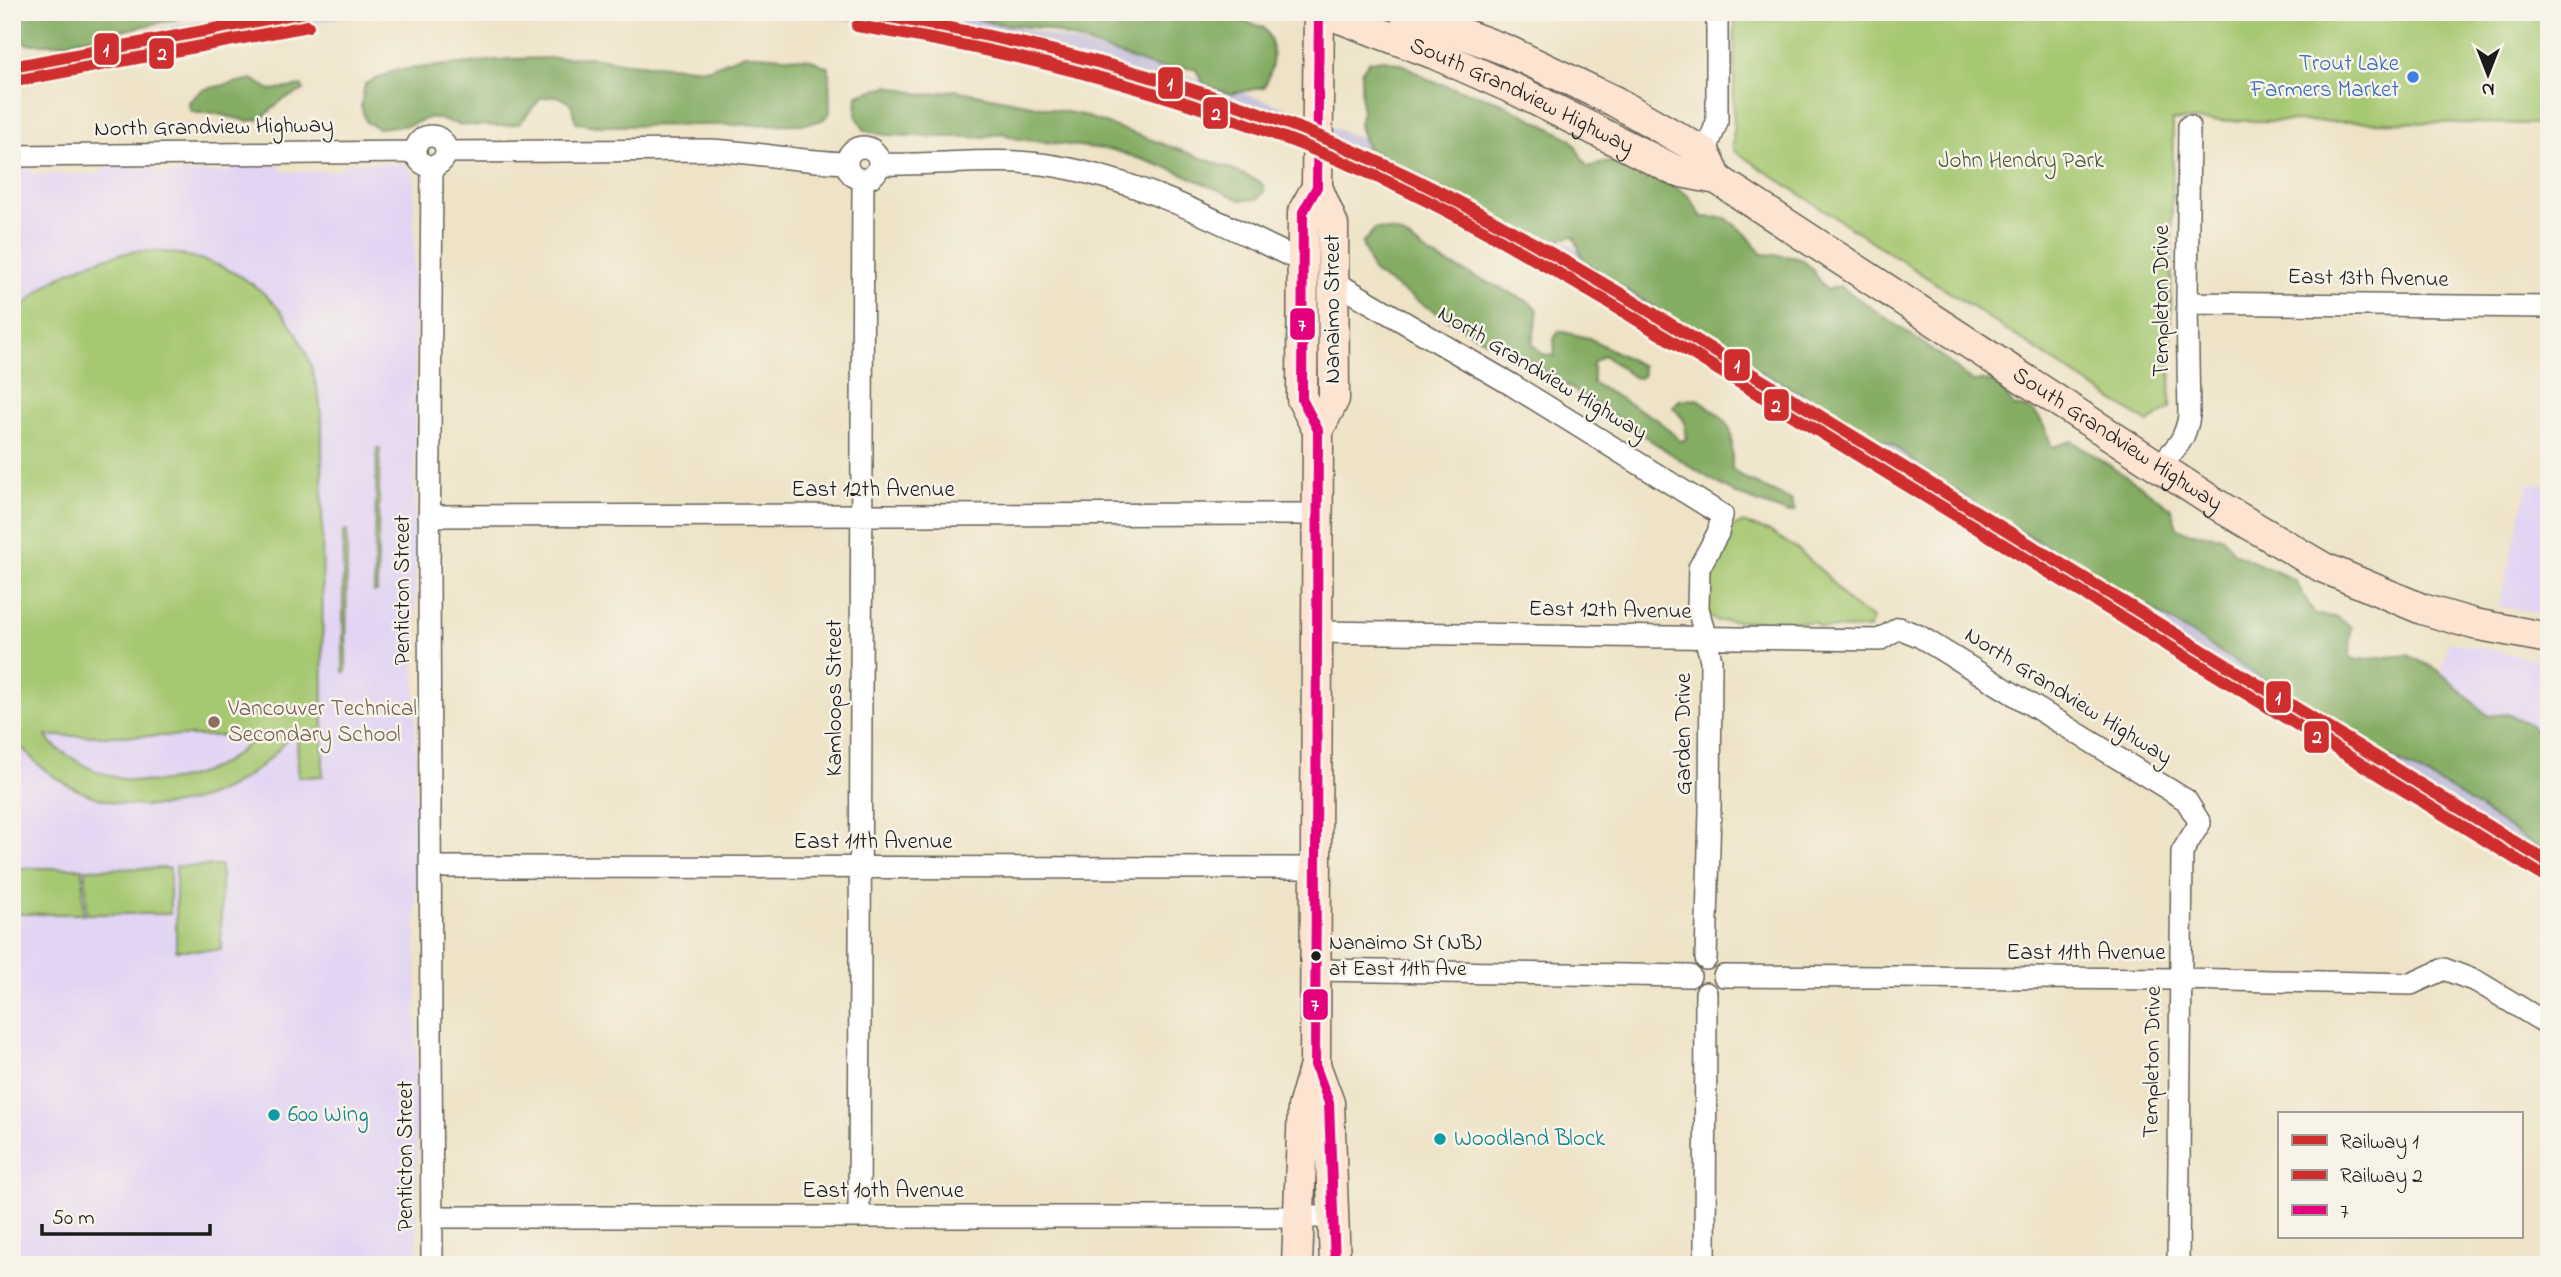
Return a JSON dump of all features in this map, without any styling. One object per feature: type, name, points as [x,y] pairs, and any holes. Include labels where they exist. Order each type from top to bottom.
[{"type":"main road","name":"Nanaimo Street","points":[[1297,1265],[1303,1107],[1315,1065],[1318,430],[1302,399],[1303,262],[1310,200],[1322,12]]},
{"type":"main road","name":"South Grandview Highway","points":[[1322,12],[1435,54],[1506,85],[1676,171],[1711,166]]},
{"type":"main road","name":"South Grandview Highway","points":[[1404,12],[1506,50],[1614,100],[2224,509],[2322,567],[2422,609],[2474,624],[2549,638]]},
{"type":"main road","name":"Nanaimo Street","points":[[1310,200],[1334,225],[1334,399],[1318,430]]},
{"type":"main road","name":"Nanaimo Street","points":[[1315,1065],[1329,1103],[1335,1265]]},
{"type":"street","points":[[1711,166],[1717,122],[1717,12]]},
{"type":"street","name":"Templeton Drive","points":[[2159,466],[2179,445],[2186,433],[2189,415],[2189,126]]},
{"type":"street","points":[[864,147],[873,150],[879,164],[875,174],[863,179],[851,173],[847,163],[850,153],[864,147]]},
{"type":"street","name":"North Grandview Highway","points":[[12,156],[432,157],[709,150],[847,163]]},
{"type":"street","name":"Penticton Street","points":[[432,157],[429,516],[432,1265]]},
{"type":"street","points":[[879,164],[995,162],[1053,165],[1107,177],[1170,200],[1303,262]]},
{"type":"street","name":"Kamloops Street","points":[[859,1217],[863,179]]},
{"type":"street","name":"North Grandview Highway","points":[[1334,281],[1512,385],[1722,515]]},
{"type":"street","name":"East 13th Avenue","points":[[2187,303],[2549,307]]},
{"type":"street","name":"East 12th Avenue","points":[[429,516],[1318,514]]},
{"type":"street","name":"Garden Drive","points":[[1706,959],[1711,660],[1698,608],[1699,568],[1718,533],[1722,515]]},
{"type":"street","name":"North Grandview Highway","points":[[1899,628],[1919,636],[2186,800],[2200,823]]},
{"type":"street","name":"East 12th Avenue","points":[[1317,632],[1878,640],[1899,628]]},
{"type":"street","name":"Templeton Drive","points":[[2178,1265],[2182,852],[2200,823]]},
{"type":"street","name":"East 11th Avenue","points":[[430,867],[1316,868]]},
{"type":"street","points":[[1706,959],[1721,966],[1724,976],[1716,990],[1706,993],[1696,989],[1690,976],[1693,966],[1706,959]]},
{"type":"street","name":"East 11th Avenue","points":[[1724,976],[2181,979],[2411,984],[2444,969],[2478,982],[2549,1025]]},
{"type":"street","points":[[1315,971],[1690,976]]},
{"type":"street","points":[[1704,1265],[1706,993]]},
{"type":"street","name":"East 10th Avenue","points":[[432,1217],[1333,1217]]},
{"type":"shaded area","points":[[244,12],[382,12],[218,36],[12,77],[12,58]]},
{"type":"shaded area","points":[[776,12],[930,12],[1028,29],[1270,102],[1394,152],[1667,298],[2549,841],[2549,876],[2149,633],[1728,371],[1565,276],[1387,183],[1269,130],[1157,92],[1022,54],[936,35]]},
{"type":"shaded area","name":"Vancouver Technical Secondary School","points":[[349,162],[403,164],[413,172],[414,179],[417,1265],[12,1265],[12,165],[26,165],[34,174],[99,174],[107,166],[152,166],[160,174],[228,172],[236,164],[279,164],[284,172],[338,171]]},
{"type":"shaded area","points":[[2528,484],[2549,485],[2549,615],[2499,606]]},
{"type":"shaded area","points":[[2449,642],[2549,662],[2549,751],[2438,682]]},
{"type":"green space","points":[[16,12],[210,12],[59,44],[26,44],[12,30]]},
{"type":"green space","points":[[952,12],[1208,12],[1263,27],[1272,48],[1272,64],[1264,87],[1230,94],[1204,84],[1195,68],[1155,67],[1043,28],[993,23]]},
{"type":"green space","name":"John Hendry Park","points":[[1735,12],[2549,12],[2549,124],[2173,120],[2170,408],[2148,423],[1733,150]]},
{"type":"green space","points":[[745,54],[810,59],[829,68],[830,113],[822,120],[807,124],[595,126],[576,122],[571,104],[558,96],[541,98],[520,123],[503,126],[461,125],[431,117],[409,125],[378,128],[366,122],[361,105],[365,84],[396,70],[510,59],[593,57],[626,63],[707,69]]},
{"type":"green space","points":[[1381,59],[1404,65],[1431,81],[1500,102],[1571,139],[1587,167],[1609,162],[1644,168],[1689,196],[1702,217],[1726,218],[1746,234],[1762,254],[1795,257],[1807,263],[1826,290],[1840,286],[1937,353],[1973,382],[1988,381],[1998,386],[2014,407],[2030,409],[2035,413],[2052,447],[2072,441],[2171,508],[2177,527],[2186,532],[2223,537],[2234,553],[2295,580],[2315,615],[2337,617],[2351,627],[2350,657],[2357,660],[2408,655],[2438,670],[2488,716],[2507,714],[2530,724],[2549,747],[2549,855],[2449,788],[2339,730],[2125,592],[1987,511],[1892,444],[1852,431],[1824,406],[1750,366],[1625,289],[1583,260],[1574,236],[1544,242],[1430,183],[1421,173],[1408,173],[1366,147],[1359,125],[1362,111],[1361,72],[1369,62]]},
{"type":"green space","points":[[252,79],[271,90],[302,86],[304,90],[282,100],[261,119],[248,121],[190,110],[189,102],[202,90]]},
{"type":"green space","points":[[888,86],[925,95],[955,90],[1082,115],[1227,167],[1260,182],[1264,192],[1257,199],[1241,200],[1174,170],[1113,150],[1017,139],[1002,133],[983,137],[941,137],[886,135],[865,131],[856,115],[857,95]]},
{"type":"green space","points":[[1375,229],[1404,236],[1438,259],[1529,302],[1538,310],[1532,344],[1542,354],[1555,356],[1554,339],[1559,331],[1589,338],[1642,366],[1643,375],[1640,378],[1633,377],[1604,355],[1593,363],[1593,383],[1658,420],[1680,441],[1687,439],[1684,420],[1673,407],[1679,400],[1698,399],[1719,415],[1729,427],[1732,469],[1748,480],[1791,500],[1795,511],[1787,513],[1738,495],[1515,352],[1485,341],[1373,272],[1362,243]]},
{"type":"green space","points":[[137,251],[176,254],[210,262],[241,276],[267,296],[288,321],[304,350],[316,384],[322,422],[323,776],[298,777],[297,726],[268,759],[234,784],[197,800],[157,806],[117,803],[79,790],[43,768],[12,736],[12,321],[37,293],[51,282],[84,265]],"holes":[[[46,736],[256,736],[238,753],[218,766],[196,775],[148,782],[101,773],[60,750]]]},
{"type":"green space","points":[[377,448],[380,448],[377,592],[374,592]]},
{"type":"green space","points":[[1742,523],[1771,532],[1801,552],[1827,576],[1849,603],[1873,618],[1869,629],[1821,628],[1813,622],[1718,621],[1710,617],[1702,594],[1705,572],[1720,542],[1727,533]]},
{"type":"green space","points":[[343,531],[347,531],[346,672],[343,672]]},
{"type":"green space","points":[[176,866],[221,866],[221,950],[176,950]]},
{"type":"green space","points":[[12,868],[83,868],[83,914],[12,914]]},
{"type":"green space","points":[[170,868],[170,914],[86,914],[86,869]]},
{"type":"rail line","name":"1","points":[[12,67],[304,12]]},
{"type":"rail line","name":"1","points":[[861,12],[1002,39],[1142,74],[1278,120],[1410,177],[1518,234],[1623,295],[2549,863]]},
{"type":"rail line","name":"2","points":[[15,81],[308,26]]},
{"type":"rail line","name":"2","points":[[857,26],[997,52],[1136,88],[1271,133],[1338,159],[1430,202],[1616,307],[2542,875]]},
{"type":"transit line","name":"7","points":[[1319,12],[1317,187],[1303,212],[1302,399],[1318,430],[1315,1065],[1329,1103],[1335,1265]]},
{"type":"place","name":"Trout Lake Farmers Market","points":[[2413,77]]},
{"type":"place","name":"Vancouver Technical Secondary School","points":[[214,722]]},
{"type":"place","name":"Nanaimo St (NB) at East 11th Ave","points":[[1316,956]]},
{"type":"place","name":"600 Wing","points":[[274,1115]]},
{"type":"place","name":"Woodland Block","points":[[1440,1139]]}]
